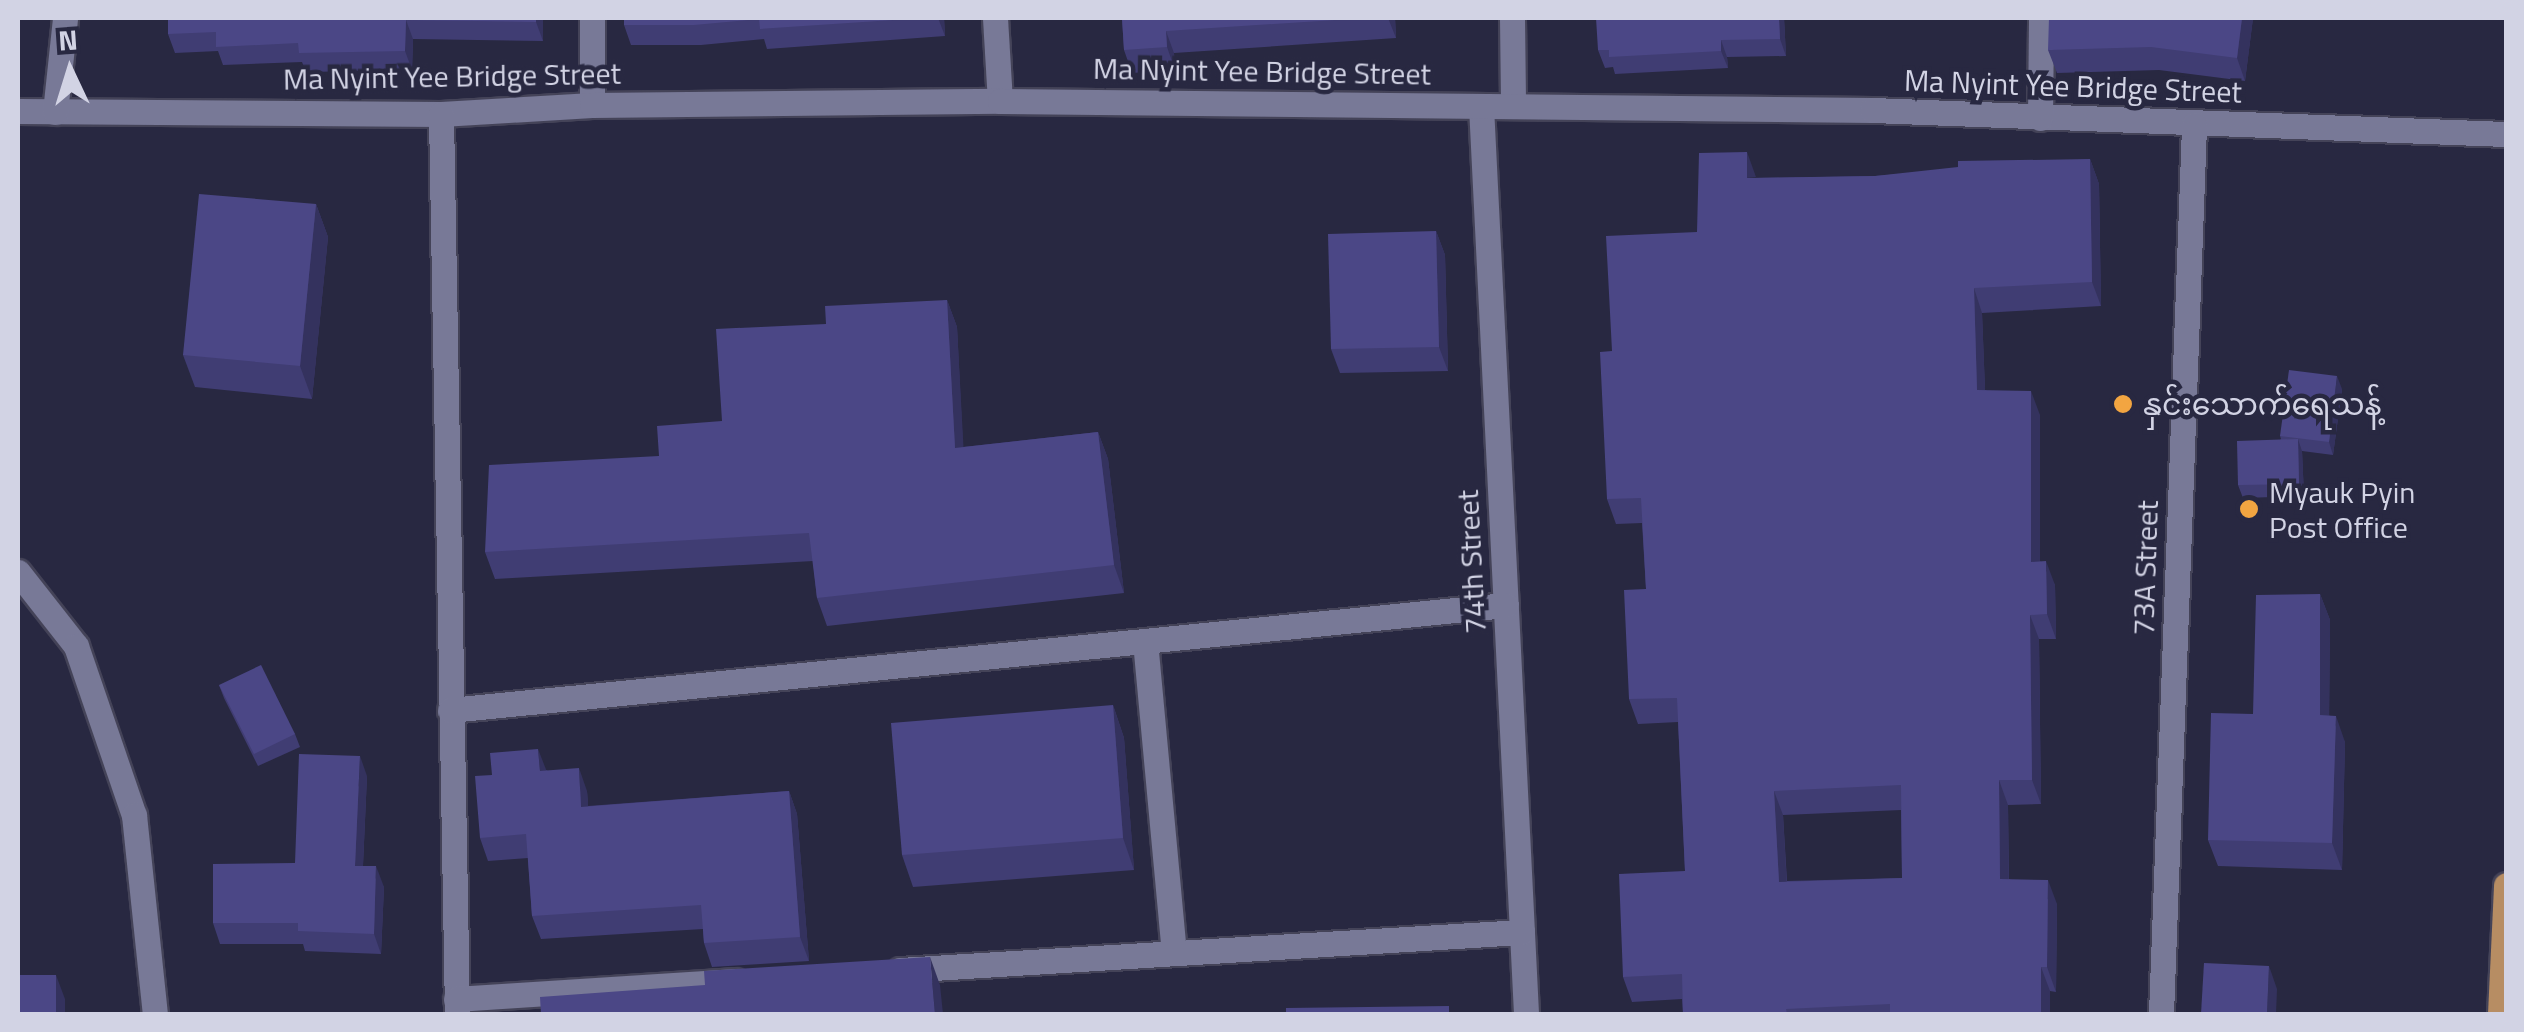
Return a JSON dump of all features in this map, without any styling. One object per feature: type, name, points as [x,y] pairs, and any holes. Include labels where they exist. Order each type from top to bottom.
[{"type":"main road","points":[[2500,1014],[2506,886]]},
{"type":"street","points":[[54,112],[65,18]]},
{"type":"street","points":[[592,18],[592,105]]},
{"type":"street","points":[[995,18],[1000,101]]},
{"type":"street","points":[[1512,18],[1513,106]]},
{"type":"street","points":[[2040,18],[2040,118]]},
{"type":"street","name":"Ma Nyint Yee Bridge Street","points":[[18,111],[441,114],[592,105],[1000,101],[1872,110],[2506,134]]},
{"type":"street","name":"74th Street","points":[[1481,106],[1526,1014]]},
{"type":"street","points":[[441,114],[456,1006],[755,980]]},
{"type":"street","name":"73A Street","points":[[2162,1014],[2194,125]]},
{"type":"street","points":[[18,572],[76,646],[134,815],[155,1014]]},
{"type":"street","points":[[450,710],[1506,605]]},
{"type":"street","points":[[1145,641],[1174,953]]},
{"type":"street","points":[[875,972],[1522,932]]},
{"type":"building","points":[[168,18],[536,18],[536,22],[406,20],[405,51],[299,53],[298,43],[216,47],[216,32],[168,34]]},
{"type":"building","points":[[624,18],[923,18],[760,29],[759,19],[694,25],[624,25]]},
{"type":"building","points":[[1122,18],[1366,18],[1166,31],[1167,47],[1124,50]]},
{"type":"building","points":[[1596,18],[1779,18],[1780,39],[1721,40],[1721,51],[1609,57],[1609,50],[1598,50]]},
{"type":"building","points":[[2049,18],[2242,18],[2237,58],[2151,47],[2048,50]]},
{"type":"building","points":[[1747,152],[1747,178],[1875,176],[1958,167],[1958,161],[2090,159],[2092,282],[1974,288],[1977,390],[2031,391],[2031,562],[2046,561],[2047,614],[2030,615],[2032,780],[1999,780],[2000,879],[2048,880],[2047,967],[2041,967],[2041,1014],[1890,1014],[1890,1004],[1786,1009],[1787,1014],[1683,1014],[1682,974],[1623,977],[1619,874],[1685,871],[1677,698],[1629,699],[1624,590],[1646,589],[1641,498],[1607,499],[1600,352],[1612,351],[1606,236],[1697,232],[1699,153]],"holes":[[[1901,785],[1902,878],[1779,882],[1774,791]]]},
{"type":"building","points":[[199,194],[316,204],[300,366],[183,355]]},
{"type":"building","points":[[1436,231],[1439,347],[1331,349],[1328,234]]},
{"type":"building","points":[[947,300],[955,448],[1098,432],[1114,565],[817,598],[809,533],[485,552],[489,465],[659,456],[657,426],[722,421],[716,329],[826,324],[825,306]]},
{"type":"building","points":[[2289,370],[2337,376],[2329,442],[2280,436]]},
{"type":"building","points":[[2298,439],[2299,484],[2238,485],[2237,441]]},
{"type":"building","points":[[2320,594],[2320,715],[2336,716],[2332,843],[2208,840],[2211,713],[2253,714],[2256,595]]},
{"type":"building","points":[[261,665],[295,734],[254,754],[219,685]]},
{"type":"building","points":[[1113,705],[1123,838],[902,855],[891,723]]},
{"type":"building","points":[[538,749],[540,771],[579,768],[581,807],[789,791],[800,937],[704,943],[701,905],[532,916],[526,834],[480,838],[475,776],[492,775],[490,753]]},
{"type":"building","points":[[299,754],[360,756],[355,866],[376,866],[374,934],[298,931],[298,923],[213,923],[213,864],[295,863]]},
{"type":"building","points":[[930,957],[935,1014],[541,1014],[540,997],[705,985],[704,971]]},
{"type":"building","points":[[2204,963],[2269,966],[2267,1014],[2201,1014]]},
{"type":"building","points":[[18,975],[56,975],[56,1014],[18,1014]]},
{"type":"building","points":[[1449,1006],[1449,1014],[1286,1014],[1286,1008]]},
{"type":"place","name":"နှင်းသောက်ရေသန့်","points":[[2123,404]]},
{"type":"place","name":"Myauk Pyin Post Office","points":[[2249,509]]}]
